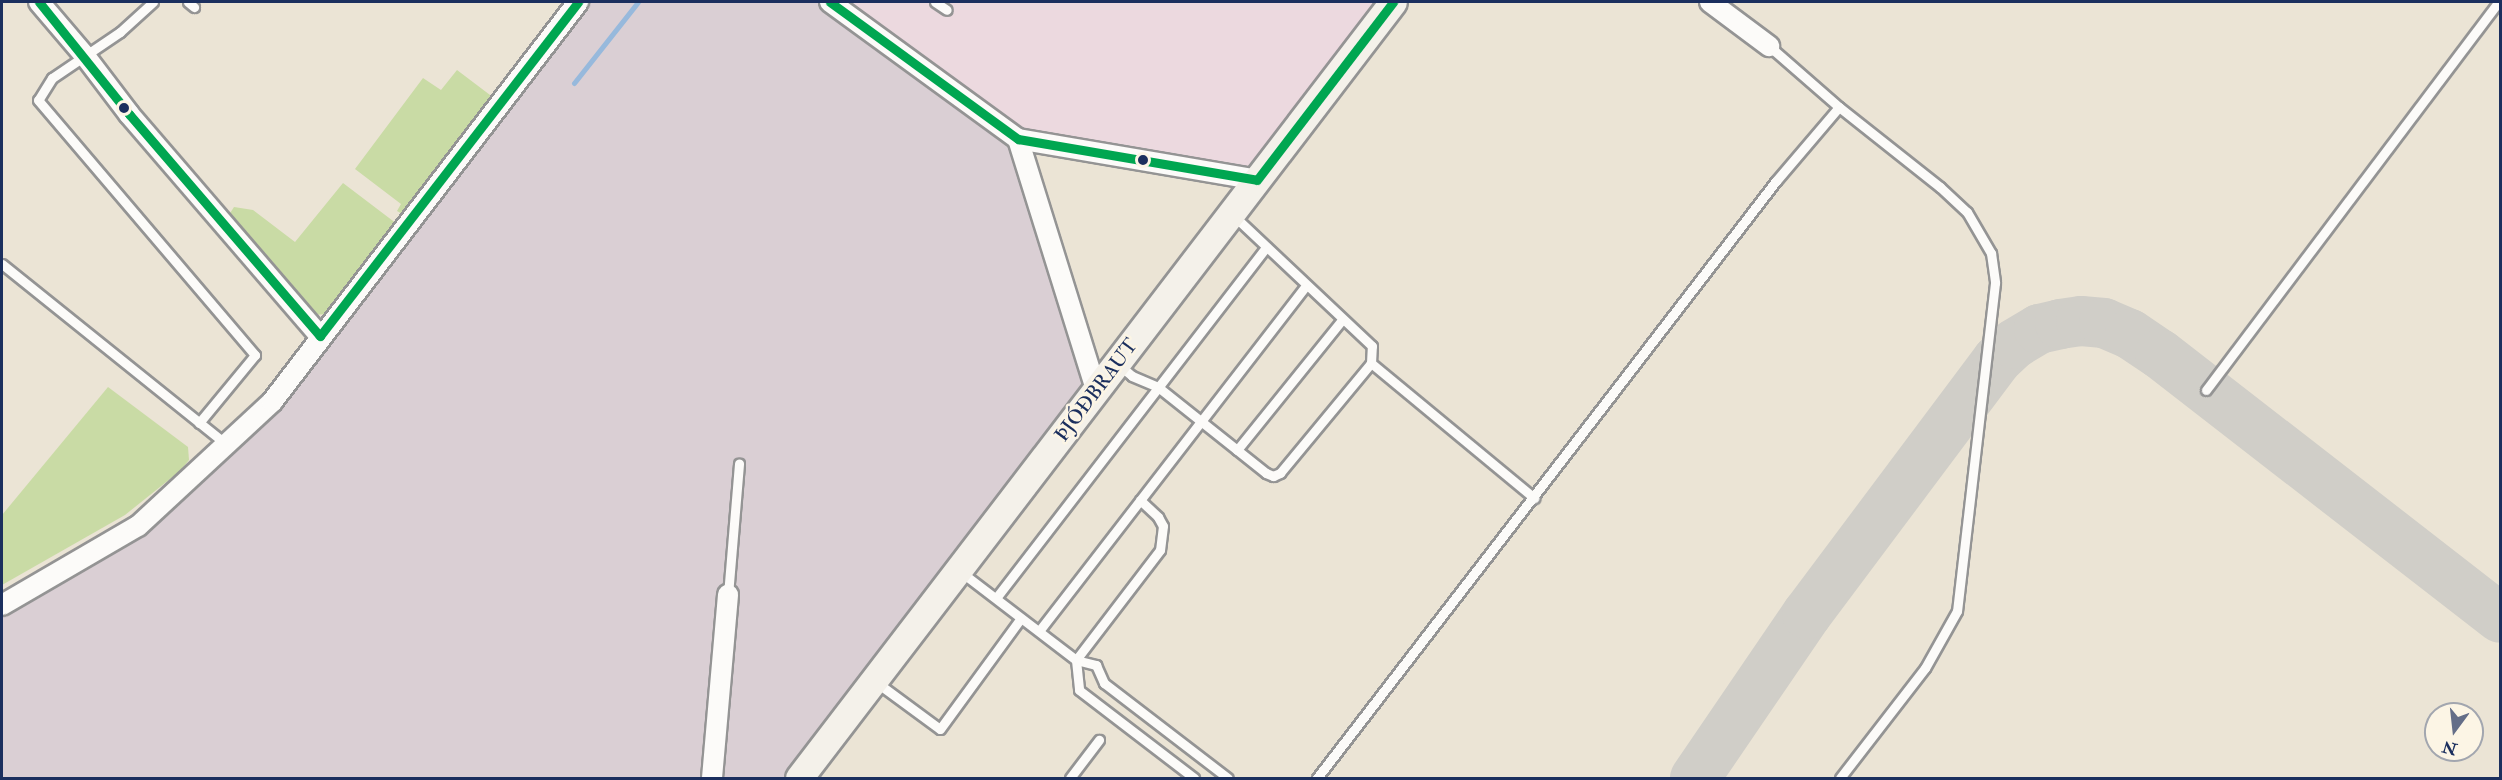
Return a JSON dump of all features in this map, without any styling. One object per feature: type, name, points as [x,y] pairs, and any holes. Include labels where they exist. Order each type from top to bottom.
[{"type":"street","points":[[39,2],[85,56],[129,114],[320,336]]},
{"type":"street","points":[[2,605],[138,526],[272,402],[320,336],[578,2]]},
{"type":"street","points":[[830,2],[1018,139],[1257,180]]},
{"type":"street","name":"ÞJÓÐBRAUT","points":[[799,778],[1394,2]]},
{"type":"street","points":[[1710,2],[1769,46]]},
{"type":"street","points":[[1018,139],[1096,390]]},
{"type":"street","points":[[712,778],[728,595]]},
{"type":"lane","points":[[153,2],[120,33],[52,78],[39,100],[255,355],[200,423]]},
{"type":"lane","points":[[935,2],[947,10]]},
{"type":"lane","points":[[2206,390],[2498,2]]},
{"type":"lane","points":[[1769,46],[1839,107],[1940,187],[1967,212],[1991,253],[1995,283],[1957,611],[1925,668],[1840,778]]},
{"type":"lane","points":[[1317,778],[1776,181],[1839,107]]},
{"type":"lane","points":[[1117,363],[1132,376],[1158,387],[1266,473],[1273,476],[1280,473],[1371,363],[1372,346],[1231,214]]},
{"type":"lane","points":[[996,598],[1266,247]]},
{"type":"lane","points":[[2,264],[226,444]]},
{"type":"lane","points":[[1039,632],[1306,285]]},
{"type":"lane","points":[[1237,450],[1342,320]]},
{"type":"lane","points":[[1371,363],[1534,498]]},
{"type":"lane","points":[[728,595],[739,463]]},
{"type":"lane","points":[[1140,500],[1158,517],[1163,526],[1160,550],[1076,660],[1079,690],[1194,778]]},
{"type":"lane","points":[[959,570],[1076,660],[1096,664],[1104,683],[1228,778]]},
{"type":"lane","points":[[874,681],[940,729],[1021,618]]},
{"type":"lane","points":[[1070,778],[1099,740]]},
{"type":"shaded area","points":[[578,2],[830,2],[1018,139],[1096,390],[799,778],[2,778],[2,605],[138,526],[272,402]]},
{"type":"shaded area","points":[[830,2],[1393,2],[1257,180],[1018,139]]},
{"type":"green space","points":[[457,70],[494,98],[404,215],[397,211],[401,204],[355,169],[423,78],[441,90]]},
{"type":"green space","points":[[343,183],[397,224],[329,314],[311,315],[223,224],[234,207],[253,210],[295,242]]},
{"type":"green space","points":[[108,387],[188,447],[189,460],[180,471],[125,515],[2,585],[2,515]]},
{"type":"waterway","points":[[574,83],[638,2]]},
{"type":"taxiway","points":[[1695,778],[1807,614],[1997,360],[2014,344],[2039,329],[2060,324],[2081,321],[2104,323],[2130,334],[2160,354],[2500,618]]},
{"type":"transit line","points":[[39,2],[129,114],[320,336],[578,2]]},
{"type":"transit line","points":[[830,2],[1018,139],[1257,180],[1393,2]]}]
